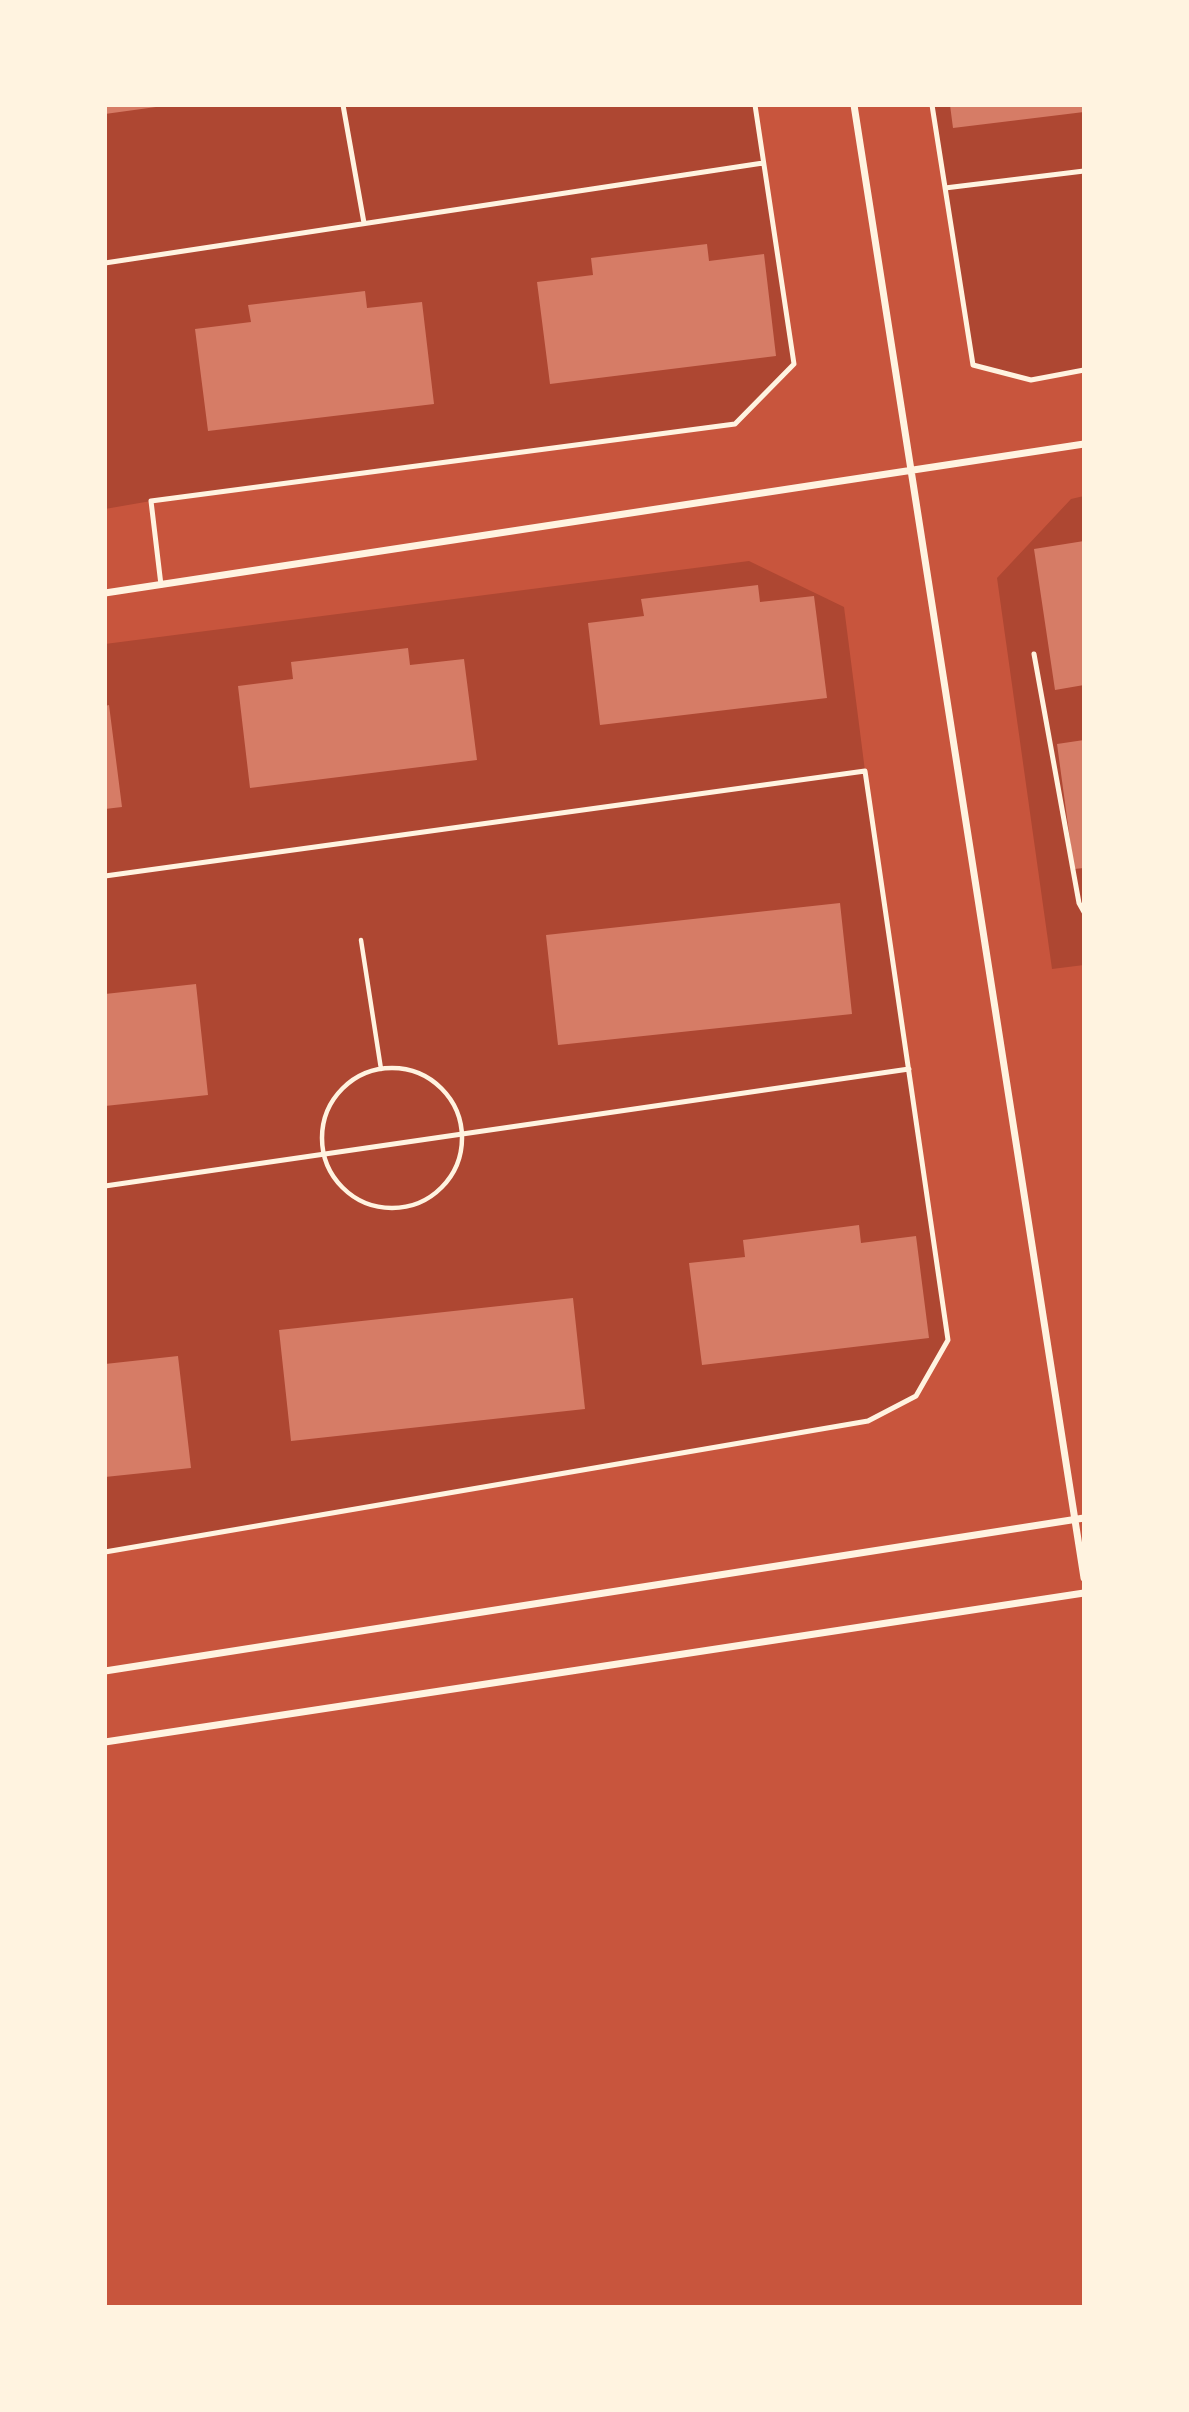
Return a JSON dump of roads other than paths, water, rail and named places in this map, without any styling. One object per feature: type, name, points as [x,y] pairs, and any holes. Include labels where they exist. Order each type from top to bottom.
[{"type":"street","points":[[854,105],[1084,1578]]},
{"type":"street","points":[[105,593],[1084,444]]},
{"type":"street","points":[[105,1671],[1084,1518]]},
{"type":"street","points":[[105,1742],[1084,1593]]},
{"type":"lane","points":[[343,105],[364,223]]},
{"type":"lane","points":[[161,585],[151,501],[735,424],[794,364],[755,105]]},
{"type":"lane","points":[[932,105],[973,365],[1031,380],[1084,370]]},
{"type":"lane","points":[[105,263],[763,163]]},
{"type":"lane","points":[[945,188],[1084,171]]},
{"type":"lane","points":[[1034,654],[1079,903],[1084,912]]},
{"type":"lane","points":[[105,876],[865,771],[948,1340],[916,1396],[868,1421],[105,1552]]},
{"type":"lane","points":[[105,1186],[909,1069]]}]
